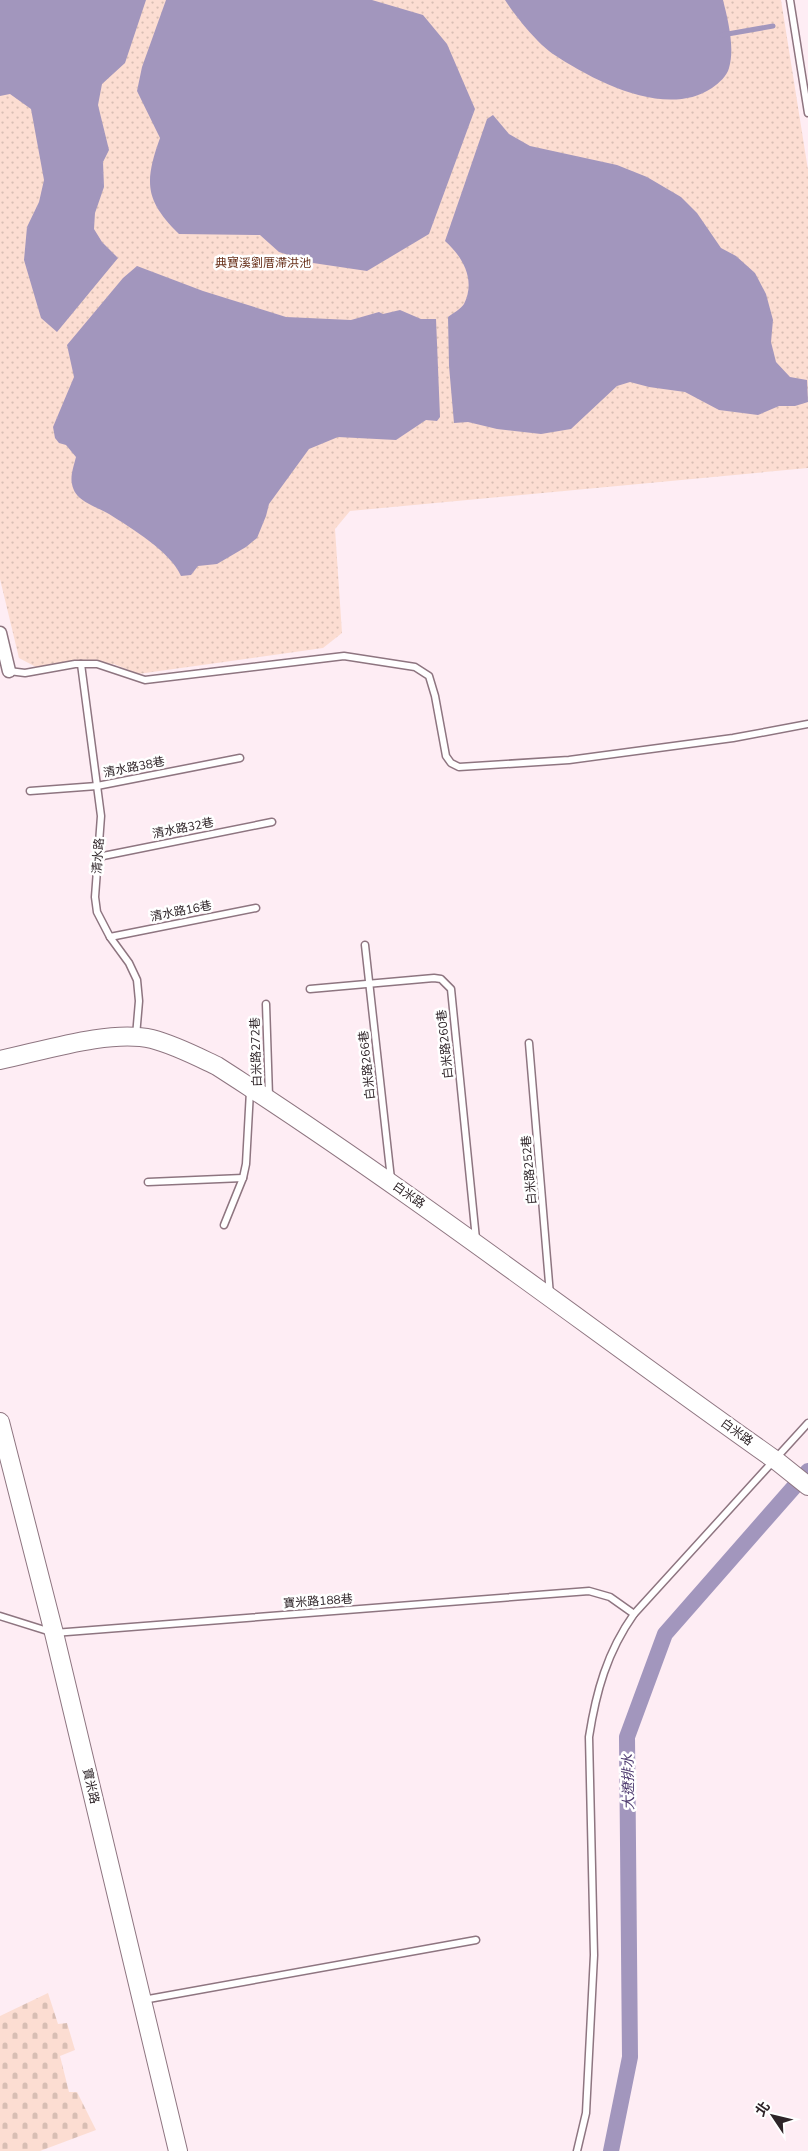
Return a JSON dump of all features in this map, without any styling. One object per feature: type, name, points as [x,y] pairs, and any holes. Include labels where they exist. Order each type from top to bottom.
[{"type":"street","points":[[0,633],[9,671]]},
{"type":"street","name":"白米路","points":[[0,1060],[124,1036],[152,1039],[187,1051],[217,1066],[391,1183],[476,1243],[777,1460],[808,1486]]},
{"type":"street","name":"寶米路","points":[[0,1422],[54,1633],[178,2151]]},
{"type":"lane","points":[[790,0],[808,113]]},
{"type":"lane","points":[[9,671],[25,673],[81,664],[96,664],[144,680],[344,656],[415,667],[429,676],[436,696],[446,756],[451,763],[459,767],[569,760],[733,738],[808,724]]},
{"type":"lane","name":"清水路","points":[[81,664],[101,816],[95,897],[97,912],[110,937],[129,963],[137,980],[140,1000],[136,1037]]},
{"type":"lane","name":"清水路38巷","points":[[30,791],[97,786],[240,758]]},
{"type":"lane","name":"清水路32巷","points":[[98,857],[272,822]]},
{"type":"lane","name":"清水路16巷","points":[[110,937],[256,908]]},
{"type":"lane","name":"白米路266巷","points":[[365,946],[391,1183]]},
{"type":"lane","name":"白米路260巷","points":[[310,989],[441,979],[451,989],[476,1243]]},
{"type":"lane","name":"白米路272巷","points":[[266,1004],[269,1100]]},
{"type":"lane","name":"白米路252巷","points":[[530,1043],[550,1296]]},
{"type":"lane","points":[[224,1224],[243,1178],[246,1164],[250,1088]]},
{"type":"lane","points":[[148,1182],[243,1178]]},
{"type":"lane","points":[[577,2151],[586,2112],[594,1955],[589,1737],[595,1702],[604,1669],[622,1631],[634,1614],[777,1460],[808,1422]]},
{"type":"lane","name":"寶米路188巷","points":[[0,1616],[54,1633],[589,1591],[610,1597],[634,1614]]},
{"type":"lane","points":[[142,2000],[476,1940]]},
{"type":"green space","name":"典寶溪劉厝滯洪池","points":[[0,0],[781,0],[808,170],[808,468],[350,511],[335,529],[342,633],[323,648],[138,674],[114,664],[69,661],[36,667],[19,658],[0,579]]},
{"type":"green space","points":[[48,1993],[58,2024],[67,2023],[75,2050],[60,2056],[69,2092],[77,2092],[96,2130],[40,2151],[0,2151],[0,2016]]},
{"type":"shaded area","points":[[0,0],[146,0],[125,63],[102,84],[98,105],[109,150],[103,162],[104,187],[95,213],[94,229],[102,242],[118,258],[57,332],[41,318],[24,260],[27,227],[39,202],[44,180],[31,109],[10,94],[0,96]]},
{"type":"shaded area","points":[[166,0],[372,0],[423,15],[447,44],[475,109],[429,234],[367,271],[313,263],[279,252],[260,235],[179,234],[159,211],[154,201],[150,179],[151,167],[160,138],[137,91],[142,67]]},
{"type":"shaded area","points":[[505,0],[723,0],[731,43],[729,68],[725,77],[717,84],[694,97],[674,100],[652,98],[631,93],[589,75],[553,54],[527,29]]},
{"type":"shaded area","points":[[493,115],[509,134],[530,146],[617,165],[647,177],[681,197],[697,213],[721,248],[736,256],[755,273],[766,294],[773,320],[771,342],[776,362],[790,377],[807,380],[808,402],[795,406],[779,406],[758,415],[719,410],[685,392],[649,387],[630,382],[617,386],[571,429],[541,434],[497,429],[468,422],[454,423],[449,366],[448,317],[464,304],[469,286],[466,270],[462,262],[445,241],[487,119]]},
{"type":"shaded area","points":[[137,266],[203,291],[286,317],[351,320],[379,312],[383,314],[400,310],[421,319],[436,319],[440,417],[437,421],[426,420],[396,440],[338,437],[309,449],[269,504],[257,538],[246,547],[217,564],[198,566],[191,575],[181,576],[169,558],[150,541],[77,495],[72,481],[76,457],[66,445],[59,443],[55,438],[53,427],[74,377],[67,345],[123,278]]},
{"type":"waterway","points":[[722,35],[773,26]]},
{"type":"waterway","name":"大遼排水","points":[[611,2151],[630,2057],[627,1737],[665,1634],[808,1471]]}]
